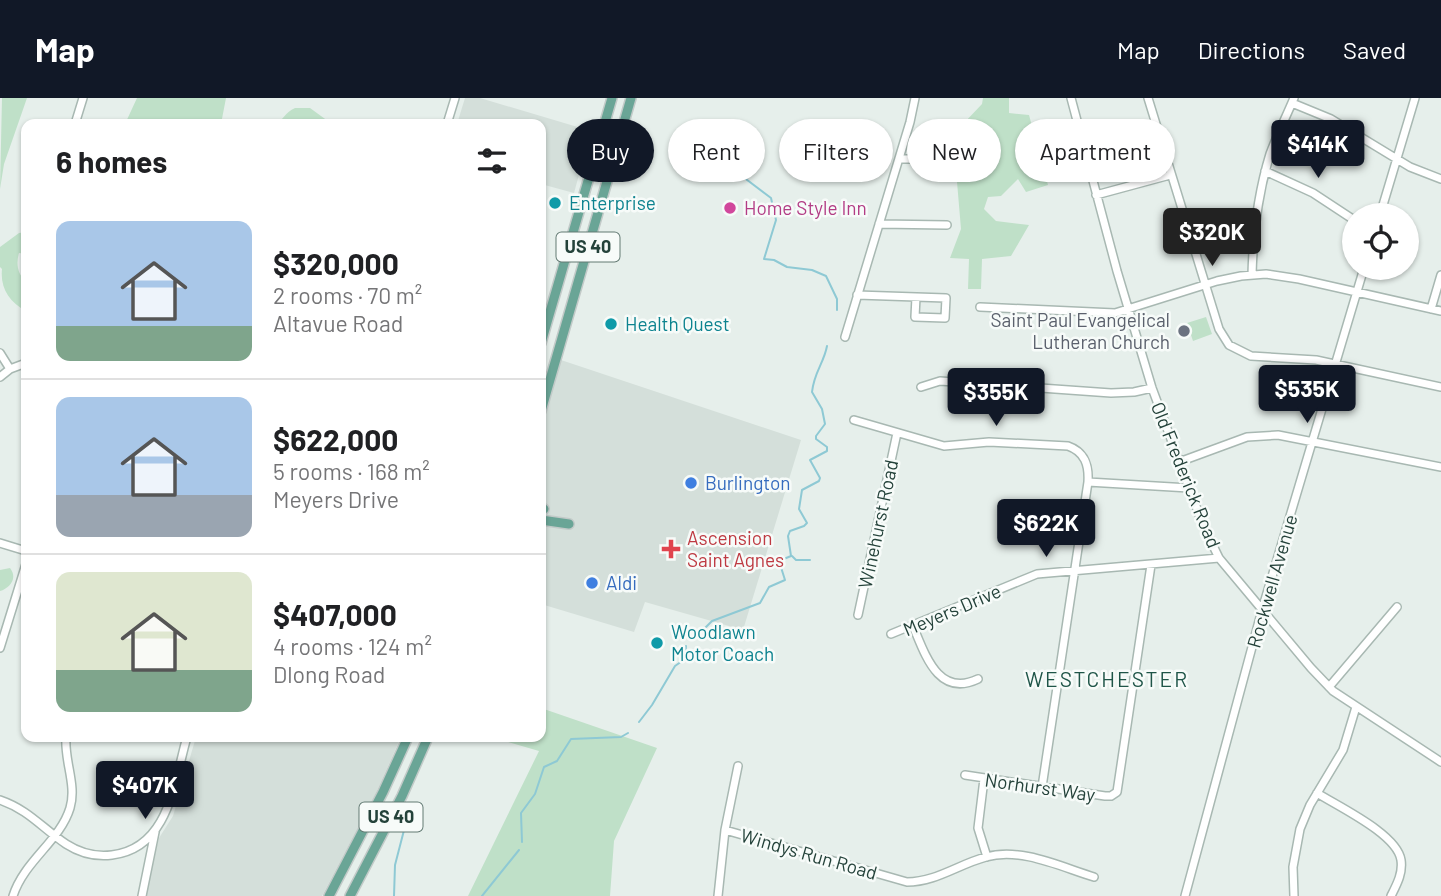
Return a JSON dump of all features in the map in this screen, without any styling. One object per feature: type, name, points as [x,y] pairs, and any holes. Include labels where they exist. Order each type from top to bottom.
[{"type":"main road","name":"US 40","points":[[546,326],[612,98]]},
{"type":"main road","name":"US 40","points":[[546,394],[631,98]]},
{"type":"main road","points":[[546,521],[569,524]]},
{"type":"main road","name":"US 40","points":[[329,896],[406,742]]},
{"type":"main road","name":"US 40","points":[[350,896],[402,796],[426,742]]},
{"type":"street","points":[[77,119],[83,98]]},
{"type":"street","points":[[448,119],[454,98]]},
{"type":"street","points":[[845,337],[915,98]]},
{"type":"street","name":"Old Frederick Road","points":[[1071,98],[1152,388],[1189,488],[1219,558],[1329,687],[1441,762]]},
{"type":"street","points":[[1148,98],[1154,119]]},
{"type":"street","points":[[1384,203],[1415,98]]},
{"type":"street","points":[[1252,275],[1254,234],[1265,171],[1277,135],[1293,101],[1343,125],[1397,160],[1441,179]]},
{"type":"street","points":[[899,159],[907,159]]},
{"type":"street","points":[[1265,171],[1312,193],[1342,212]]},
{"type":"street","points":[[1096,195],[1144,182]]},
{"type":"street","points":[[1172,182],[1219,329],[1223,338],[1234,349],[1251,356],[1299,358],[1441,387]]},
{"type":"street","points":[[879,224],[947,225]]},
{"type":"street","points":[[980,307],[1115,313],[1228,278],[1252,275],[1282,276],[1441,311]]},
{"type":"street","points":[[1431,309],[1441,275]]},
{"type":"street","name":"Rockwell Avenue","points":[[1185,896],[1262,610],[1360,280]]},
{"type":"street","points":[[857,295],[946,298],[945,318],[915,317],[916,297]]},
{"type":"street","points":[[0,353],[10,369]]},
{"type":"street","points":[[0,377],[21,365]]},
{"type":"street","points":[[921,387],[940,381],[1111,393],[1152,388]]},
{"type":"street","points":[[854,420],[944,446],[989,442],[1068,446],[1079,452],[1087,461],[1088,482],[1042,787]]},
{"type":"street","name":"Winehurst Road","points":[[859,615],[897,433]]},
{"type":"street","points":[[1179,462],[1248,437],[1278,435],[1441,467]]},
{"type":"street","points":[[1088,482],[1189,488]]},
{"type":"street","points":[[0,543],[21,549]]},
{"type":"street","name":"Meyers Drive","points":[[891,635],[1037,574],[1219,558]]},
{"type":"street","name":"Norhurst Way","points":[[964,775],[1105,796],[1115,795],[1119,788],[1151,565]]},
{"type":"street","points":[[0,648],[21,580]]},
{"type":"street","points":[[1329,687],[1397,607]]},
{"type":"street","points":[[914,626],[928,662],[939,675],[959,683],[978,679]]},
{"type":"street","points":[[1294,896],[1296,842],[1304,816],[1343,750],[1356,707]]},
{"type":"street","points":[[13,896],[26,869],[67,817],[72,797],[66,742]]},
{"type":"street","points":[[0,800],[25,811],[65,843],[83,852],[111,855],[122,853],[139,845],[155,832],[166,814],[186,742]]},
{"type":"street","points":[[720,895],[725,830],[737,766]]},
{"type":"street","points":[[984,779],[978,828],[987,857]]},
{"type":"street","points":[[1317,793],[1384,835],[1397,848],[1402,870],[1391,896]]},
{"type":"street","name":"Windys Run Road","points":[[725,830],[907,881],[932,878],[987,857],[1003,854],[1020,855],[1094,877]]},
{"type":"street","points":[[142,896],[155,832]]},
{"type":"shaded area","points":[[465,98],[480,98],[567,124],[567,182],[577,182],[574,193],[546,185],[546,119],[459,119]]},
{"type":"shaded area","points":[[561,360],[801,440],[743,630],[645,602],[634,632],[546,606],[546,410]]},
{"type":"shaded area","points":[[195,742],[399,742],[376,793],[322,896],[144,896],[159,838],[173,816]]},
{"type":"green space","points":[[2,98],[27,98],[4,164],[0,189]]},
{"type":"green space","points":[[137,98],[226,98],[222,119],[127,119]]},
{"type":"green space","points":[[983,98],[1009,98],[1009,113],[1029,115],[1030,119],[1015,119],[1015,182],[1001,196],[988,197],[984,209],[996,221],[1029,225],[1011,256],[982,259],[981,289],[968,289],[969,259],[950,258],[961,229],[957,182],[1001,182],[1001,119],[968,119],[982,104]]},
{"type":"green space","points":[[295,108],[310,108],[325,119],[282,119]]},
{"type":"green space","points":[[1020,182],[1047,182],[1048,185],[1026,192]]},
{"type":"green space","points":[[19,233],[21,307],[10,299],[4,288],[0,267],[0,247]]},
{"type":"green space","points":[[1206,317],[1212,334],[1193,341],[1187,323]]},
{"type":"green space","points":[[10,568],[12,582],[0,591],[0,570]]},
{"type":"green space","points":[[546,710],[657,748],[614,841],[610,896],[468,896],[539,751],[508,742],[546,742]]},
{"type":"waterway","points":[[750,182],[771,198],[776,220],[764,259],[826,276],[837,299],[837,310]]},
{"type":"waterway","points":[[704,629],[712,621],[760,603],[769,587],[785,580],[779,561],[791,556],[788,536],[790,531],[807,523],[799,509],[802,490],[820,478],[810,460],[827,451],[827,447],[816,439],[825,424],[822,409],[812,392],[827,346]]},
{"type":"waterway","points":[[792,556],[796,560],[810,560]]},
{"type":"waterway","points":[[639,722],[675,666],[685,659],[686,646]]},
{"type":"waterway","points":[[522,842],[521,813],[535,794],[544,767],[557,761],[571,739],[621,737],[628,733]]},
{"type":"waterway","points":[[394,896],[395,865],[410,807]]},
{"type":"waterway","points":[[482,896],[519,850]]},
{"type":"place","name":"Enterprise","points":[[555,203]]},
{"type":"place","name":"Home Style Inn","points":[[730,208]]},
{"type":"place","name":"Health Quest","points":[[611,324]]},
{"type":"place","name":"Saint Paul Evangelical Lutheran Church","points":[[1184,331]]},
{"type":"place","name":"Burlington","points":[[691,483]]},
{"type":"place","name":"Ascension Saint Agnes","points":[[671,549]]},
{"type":"place","name":"Aldi","points":[[592,583]]},
{"type":"place","name":"Woodlawn Motor Coach","points":[[657,643]]},
{"type":"district","name":"WESTCHESTER","points":[[1107,680]]}]
